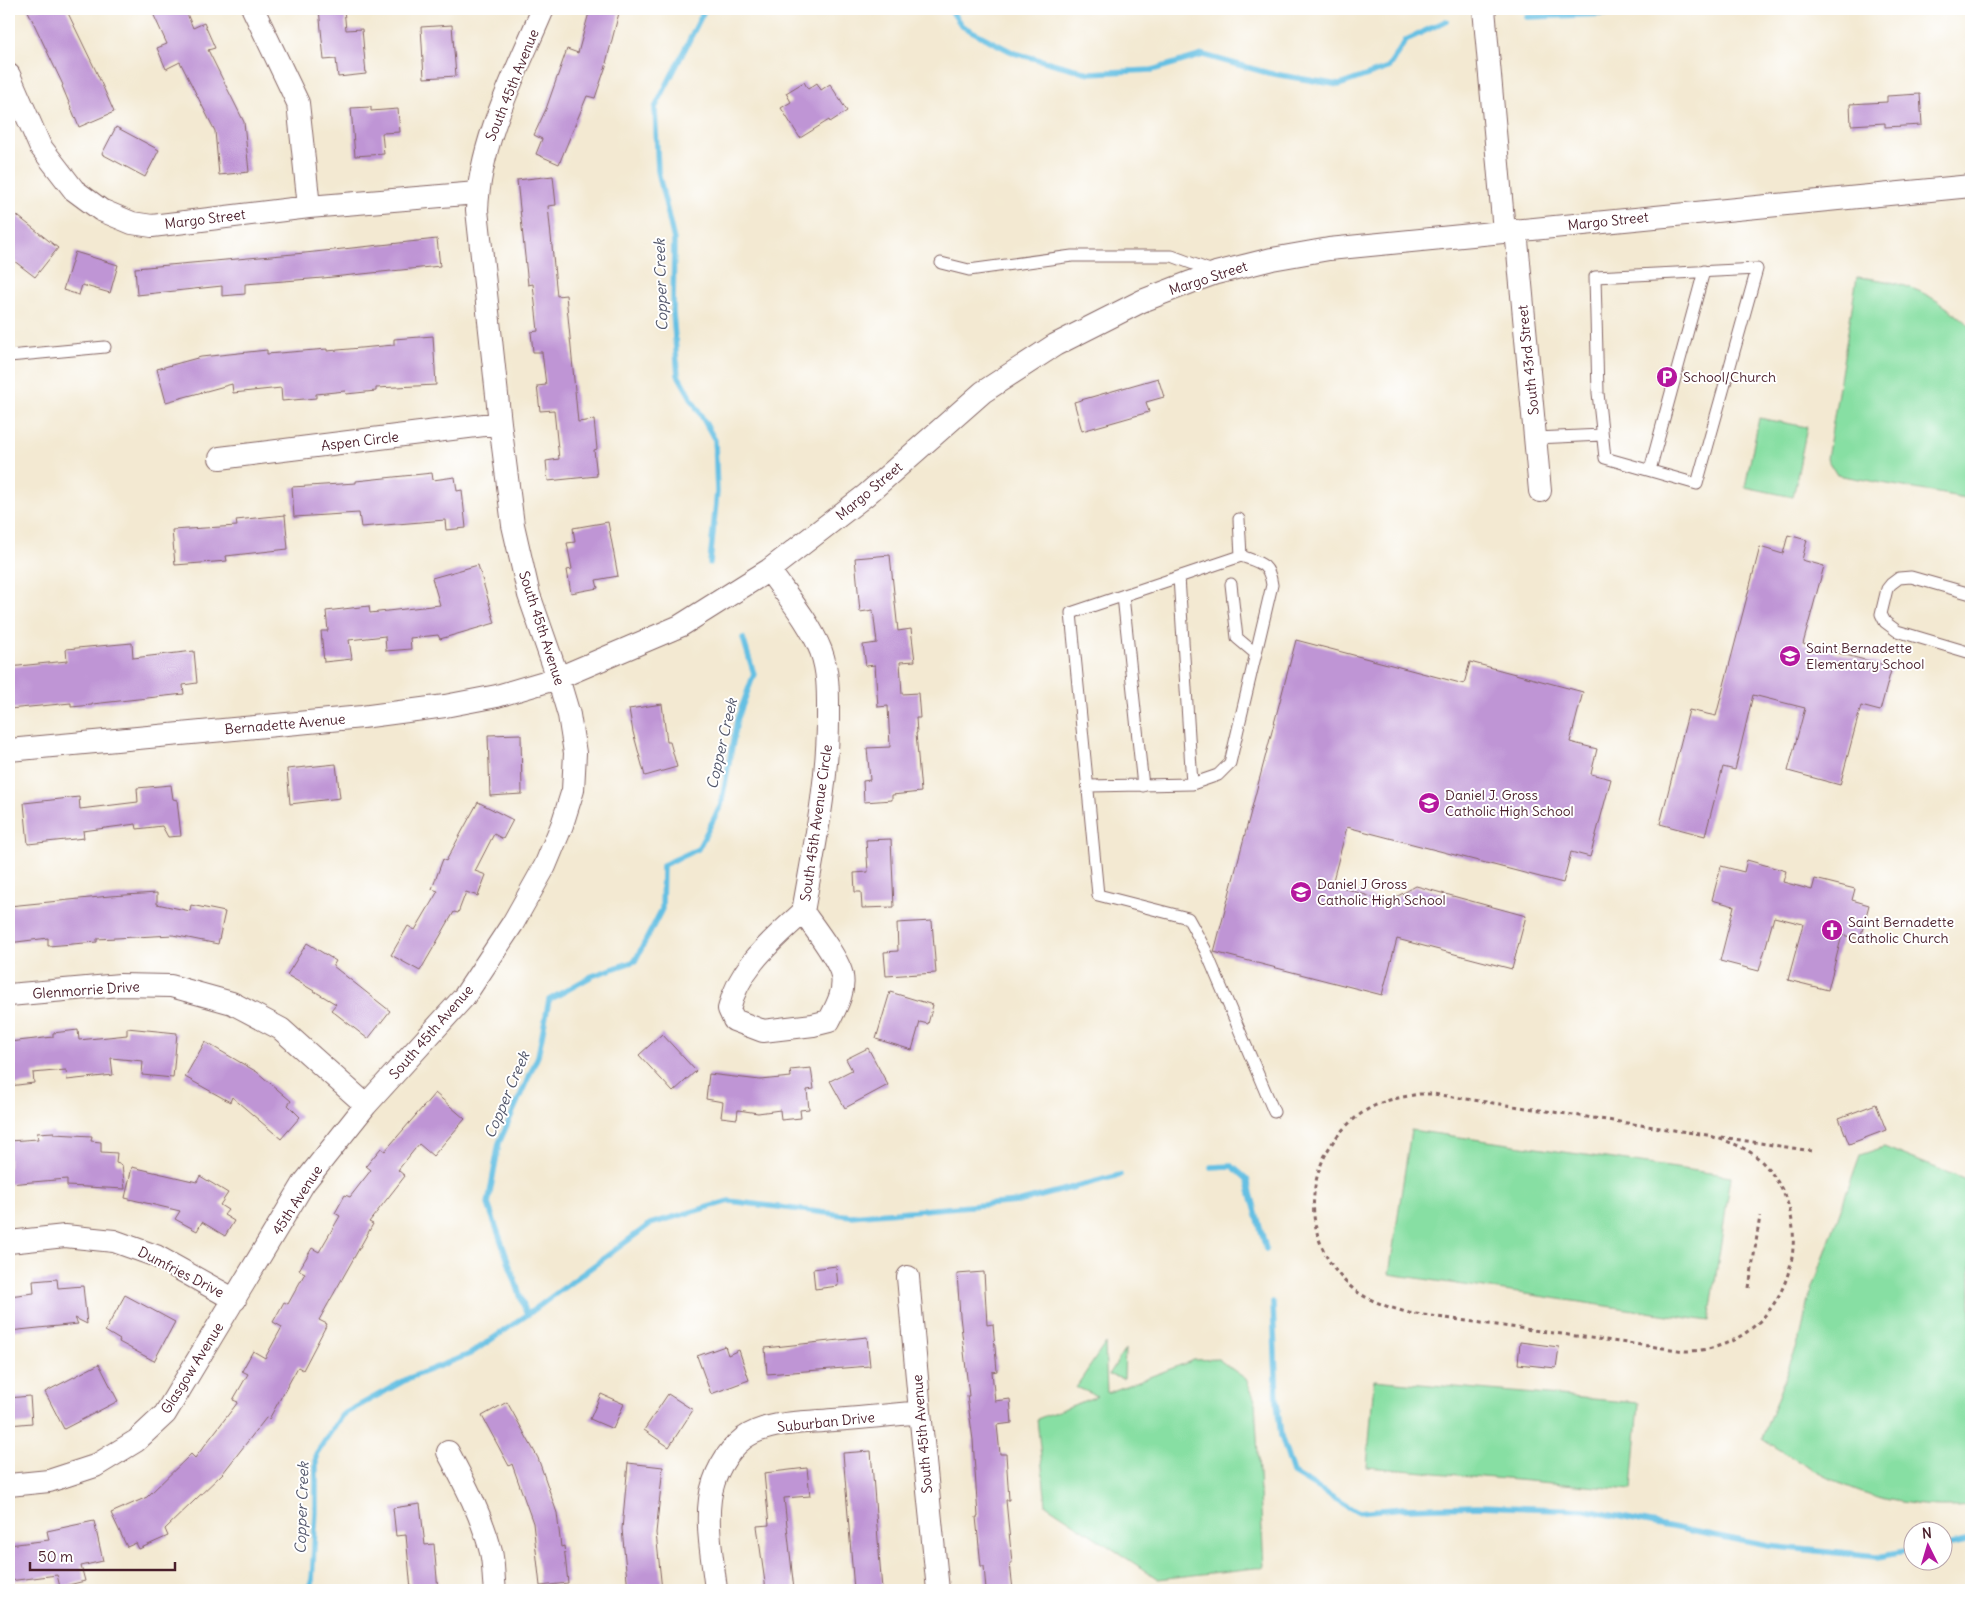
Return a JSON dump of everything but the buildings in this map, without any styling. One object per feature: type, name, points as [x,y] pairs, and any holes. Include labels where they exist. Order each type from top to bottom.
[{"type":"street","points":[[253,9],[298,103],[309,206]]},
{"type":"street","name":"South 45th Avenue","points":[[366,1105],[464,997],[514,923],[545,866],[562,825],[573,790],[575,753],[569,715],[529,595],[513,525],[477,210],[478,193],[488,141],[543,9]]},
{"type":"street","name":"South 43rd Street","points":[[1484,9],[1536,438],[1540,491]]},
{"type":"street","name":"Margo Street","points":[[9,75],[40,146],[74,190],[101,210],[132,223],[152,226],[309,206],[478,193]]},
{"type":"street","name":"Margo Street","points":[[558,678],[680,626],[769,570],[866,495],[991,387],[1055,345],[1142,301],[1216,273],[1272,259],[1328,249],[1971,186]]},
{"type":"street","name":"Aspen Circle","points":[[220,458],[500,423]]},
{"type":"street","name":"South 45th Avenue Circle","points":[[769,570],[810,629],[821,652],[828,683],[828,750],[820,814],[803,912]]},
{"type":"street","name":"Bernadette Avenue","points":[[9,750],[352,718],[445,706],[496,696],[558,678]]},
{"type":"street","points":[[803,912],[829,949],[842,976],[840,1002],[829,1020],[813,1026],[762,1030],[734,1020],[729,1009],[733,993],[742,974],[764,948],[803,912]]},
{"type":"street","name":"Glenmorrie Drive","points":[[9,995],[120,985],[171,986],[232,1003],[281,1029],[366,1105]]},
{"type":"street","name":"45th Avenue","points":[[235,1300],[304,1184],[366,1105]]},
{"type":"street","name":"Dumfries Drive","points":[[9,1242],[65,1236],[114,1240],[156,1256],[235,1300]]},
{"type":"street","name":"South 45th Avenue","points":[[908,1277],[938,1590]]},
{"type":"street","name":"Glasgow Avenue","points":[[9,1485],[49,1481],[95,1466],[136,1441],[165,1414],[235,1300]]},
{"type":"street","name":"Suburban Drive","points":[[716,1588],[710,1501],[712,1485],[729,1451],[746,1437],[766,1429],[791,1424],[920,1412]]},
{"type":"street","points":[[448,1452],[465,1483],[480,1519],[491,1553],[495,1590]]},
{"type":"lane","points":[[941,263],[969,270],[1072,256],[1172,256],[1216,273]]},
{"type":"lane","points":[[1757,269],[1696,484],[1605,458],[1598,392],[1595,277],[1704,271],[1757,269]]},
{"type":"lane","points":[[1650,470],[1704,271]]},
{"type":"lane","points":[[9,356],[105,347]]},
{"type":"lane","points":[[1536,438],[1602,434]]},
{"type":"lane","points":[[1239,519],[1241,556]]},
{"type":"lane","points":[[1089,786],[1192,784],[1218,775],[1230,763],[1272,585],[1270,573],[1261,564],[1241,556],[1071,613],[1098,895],[1188,918],[1205,949],[1274,1112]]},
{"type":"lane","points":[[1179,577],[1192,784]]},
{"type":"lane","points":[[1971,594],[1911,577],[1899,578],[1887,589],[1881,614],[1885,622],[1897,631],[1971,653]]},
{"type":"lane","points":[[1231,584],[1237,638],[1256,654]]},
{"type":"lane","points":[[1123,596],[1143,786]]},
{"type":"path","points":[[1707,1135],[1733,1143],[1759,1159],[1783,1192],[1792,1219],[1794,1233],[1792,1262],[1775,1304],[1756,1325],[1728,1342],[1713,1348],[1698,1351],[1664,1349],[1409,1312],[1387,1307],[1367,1298],[1352,1288],[1340,1276],[1322,1248],[1317,1234],[1313,1205],[1314,1190],[1321,1166],[1332,1142],[1343,1129],[1372,1107],[1390,1100],[1419,1094],[1433,1094],[1707,1135],[1812,1151]]},
{"type":"path","points":[[1749,1288],[1760,1216]]},
{"type":"green space","points":[[1857,277],[1891,282],[1919,291],[1957,315],[1971,327],[1971,499],[1837,475],[1827,459]]},
{"type":"green space","points":[[1759,418],[1807,427],[1793,497],[1745,487]]},
{"type":"green space","points":[[1411,1130],[1731,1176],[1709,1321],[1389,1274]]},
{"type":"green space","points":[[1884,1147],[1971,1182],[1971,1505],[1941,1506],[1912,1504],[1860,1491],[1812,1469],[1762,1438],[1801,1335],[1807,1304],[1860,1155]]},
{"type":"green space","points":[[1105,1344],[1107,1393],[1194,1360],[1218,1359],[1246,1379],[1255,1400],[1264,1567],[1158,1579],[1046,1505],[1037,1419],[1097,1396],[1076,1387]]},
{"type":"green space","points":[[1125,1349],[1124,1379],[1109,1375]]},
{"type":"green space","points":[[1374,1380],[1639,1403],[1632,1490],[1367,1467]]},
{"type":"waterway","name":"Copper Creek","points":[[705,9],[655,108],[658,171],[674,240],[673,313],[678,375],[715,440],[717,492],[710,563]]},
{"type":"waterway","points":[[950,9],[962,26],[1014,53],[1089,73],[1152,70],[1203,55],[1268,73],[1339,85],[1388,68],[1406,40],[1446,21]]},
{"type":"waterway","points":[[1527,17],[1606,14],[1621,9]]},
{"type":"waterway","name":"Copper Creek","points":[[527,1315],[488,1204],[499,1143],[538,1056],[549,1000],[592,976],[635,961],[662,909],[663,865],[698,849],[721,805],[737,720],[754,674],[743,638]]},
{"type":"waterway","points":[[1211,1167],[1232,1166],[1247,1179],[1266,1249]]},
{"type":"waterway","points":[[306,1590],[312,1582],[316,1511],[316,1454],[342,1415],[409,1378],[470,1354],[527,1315],[650,1224],[729,1201],[851,1216],[1018,1202],[1120,1175]]},
{"type":"waterway","points":[[1273,1303],[1277,1403],[1281,1436],[1293,1473],[1357,1512],[1404,1508],[1479,1506],[1585,1510],[1768,1546],[1877,1557],[1902,1553]]},
{"type":"waterway","points":[[1952,1544],[1971,1540]]},
{"type":"place","name":"School/Church","points":[[1667,377]]},
{"type":"place","name":"Saint Bernadette Elementary School","points":[[1790,656]]},
{"type":"place","name":"Daniel J. Gross Catholic High School","points":[[1429,803]]},
{"type":"place","name":"Daniel J Gross Catholic High School","points":[[1301,892]]},
{"type":"place","name":"Saint Bernadette Catholic Church","points":[[1832,930]]}]
